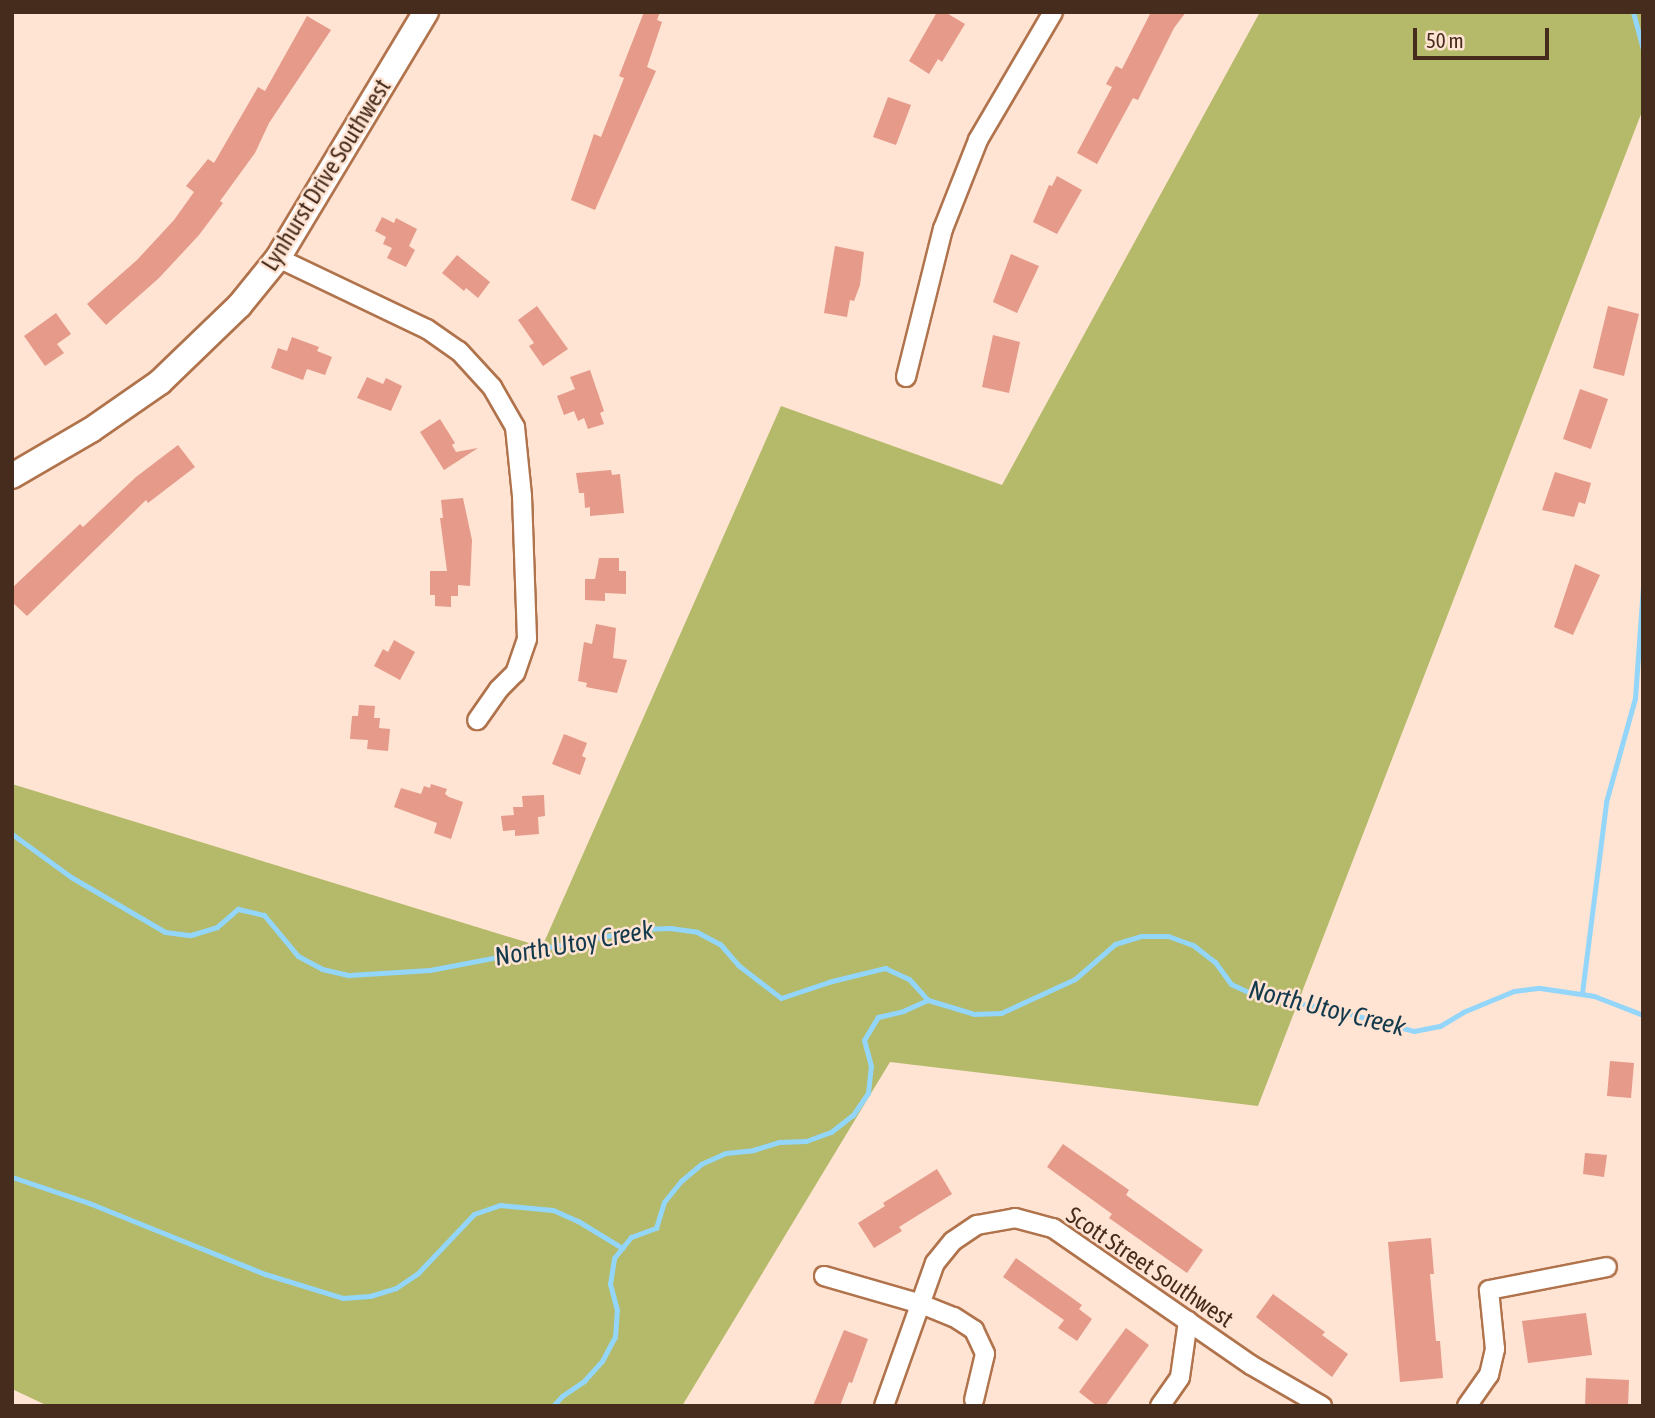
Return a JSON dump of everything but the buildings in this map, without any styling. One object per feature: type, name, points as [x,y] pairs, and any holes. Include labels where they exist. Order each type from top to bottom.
[{"type":"street","name":"Lynhurst Drive Southwest","points":[[12,476],[91,430],[160,382],[239,306],[278,258],[426,12]]},
{"type":"street","points":[[906,377],[943,229],[978,140],[1053,12]]},
{"type":"street","points":[[278,258],[427,330],[459,351],[492,387],[514,426],[522,496],[527,639],[515,673],[499,689],[477,720]]},
{"type":"street","name":"Scott Street Southwest","points":[[884,1406],[935,1263],[953,1241],[977,1225],[1015,1218],[1053,1228],[1251,1365],[1322,1406]]},
{"type":"street","points":[[1467,1406],[1489,1375],[1495,1349],[1489,1290],[1607,1266]]},
{"type":"street","points":[[824,1276],[921,1304],[954,1317],[974,1330],[985,1354],[974,1400]]},
{"type":"street","points":[[1160,1406],[1180,1377],[1188,1321]]},
{"type":"green space","points":[[1260,12],[1643,12],[1643,109],[1258,1106],[890,1062],[682,1406],[48,1406],[12,1389],[12,784],[542,947],[781,406],[1002,485]]},
{"type":"waterway","points":[[1633,12],[1643,49]]},
{"type":"waterway","points":[[1582,993],[1606,802],[1635,698],[1643,586]]},
{"type":"waterway","name":"North Utoy Creek","points":[[12,834],[71,877],[165,932],[191,935],[217,927],[238,909],[264,915],[298,956],[322,969],[349,975],[430,970],[643,929],[670,928],[697,932],[720,944],[738,965],[781,998],[832,981],[885,968],[909,979],[928,1000],[974,1014],[1001,1013],[1075,979],[1115,944],[1141,936],[1168,936],[1193,945],[1215,962],[1231,984],[1255,995],[1335,1010],[1414,1031],[1440,1026],[1463,1012],[1514,991],[1540,988],[1594,996],[1643,1015]]},
{"type":"waterway","points":[[553,1406],[562,1396],[584,1381],[602,1361],[615,1337],[617,1310],[610,1284],[614,1258],[631,1237],[656,1228],[664,1202],[681,1181],[701,1164],[726,1153],[753,1150],[779,1142],[806,1141],[831,1132],[853,1115],[868,1093],[871,1066],[864,1040],[878,1017],[903,1011],[928,1000]]},
{"type":"waterway","points":[[12,1177],[89,1203],[265,1274],[343,1298],[370,1296],[396,1288],[418,1273],[474,1214],[500,1205],[553,1210],[578,1221],[622,1248]]}]
